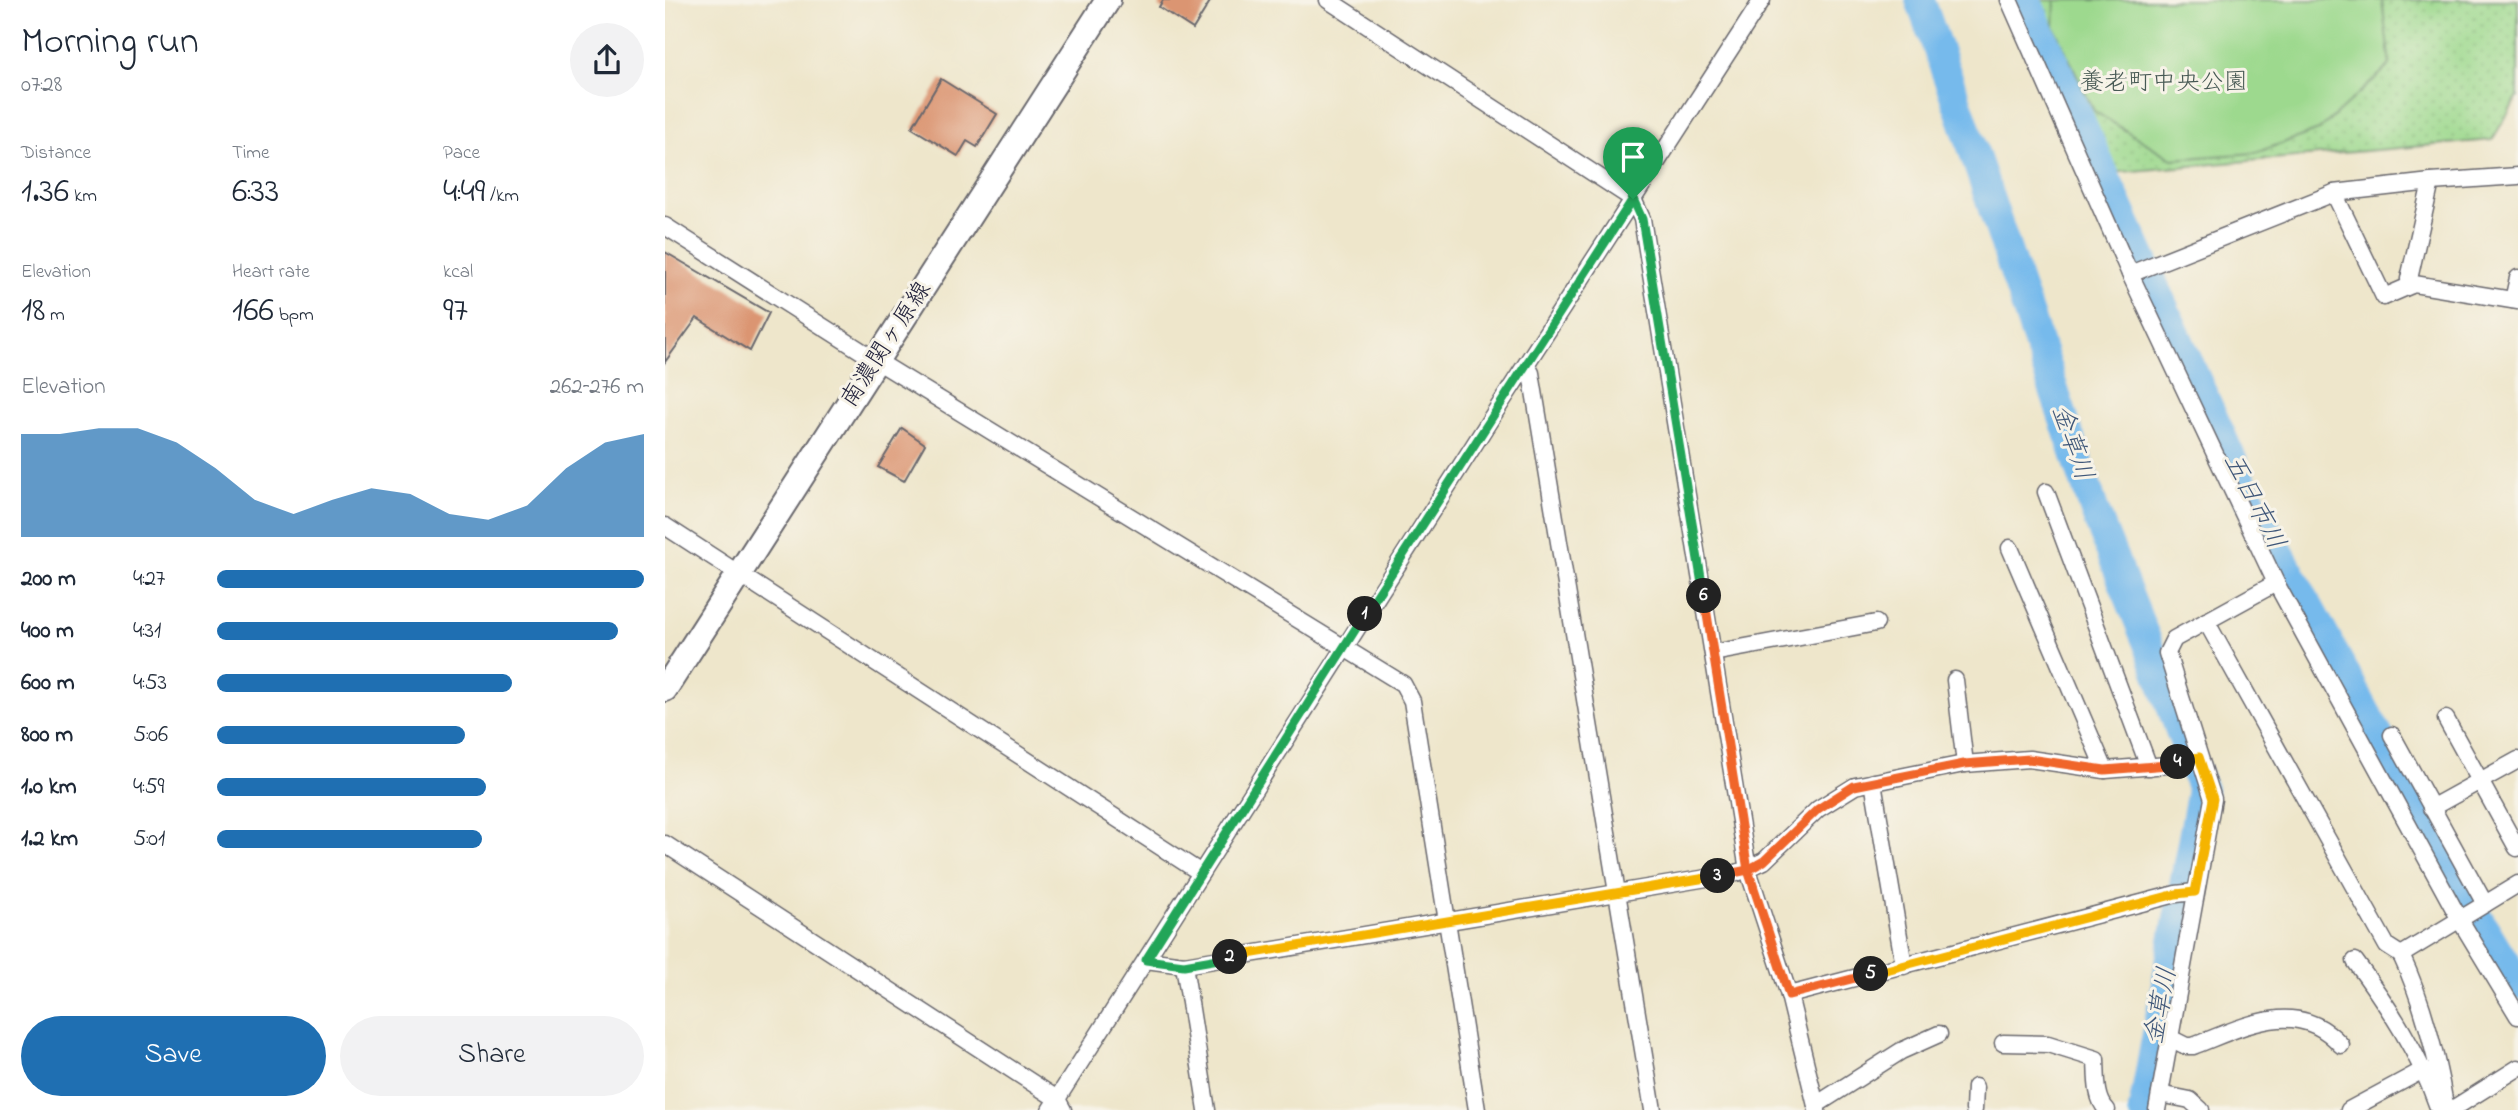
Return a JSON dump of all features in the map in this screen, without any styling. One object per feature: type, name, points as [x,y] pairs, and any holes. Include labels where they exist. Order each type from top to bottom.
[{"type":"main road","name":"南濃関ヶ原線","points":[[665,689],[1108,0]]},
{"type":"street","points":[[1328,0],[1633,199],[1642,219],[1748,870],[1789,995],[1816,1107],[1901,1051],[1939,1034]]},
{"type":"street","points":[[665,844],[1057,1106],[1146,960],[1344,648],[1762,0]]},
{"type":"street","points":[[2009,0],[2130,274],[2276,583],[2460,920],[2518,1016]]},
{"type":"street","points":[[2130,274],[2334,193],[2518,176]]},
{"type":"street","points":[[2411,285],[2409,279],[2431,182]]},
{"type":"street","points":[[2334,193],[2384,297],[2411,285],[2515,300],[2518,278]]},
{"type":"street","points":[[665,226],[877,361],[1403,684],[1412,701],[1477,1110]]},
{"type":"street","points":[[1527,366],[1531,373],[1619,891],[1653,1110]]},
{"type":"street","points":[[2046,492],[2149,767]]},
{"type":"street","points":[[665,526],[1201,873]]},
{"type":"street","points":[[2010,548],[2105,770]]},
{"type":"street","points":[[2201,1110],[2190,1100],[2159,1102],[2213,799],[2192,759],[2167,653],[2174,639],[2276,583]]},
{"type":"street","points":[[2206,621],[2387,946],[2400,955],[2411,977],[2428,1028],[2448,1110],[2518,1068]]},
{"type":"street","points":[[1713,653],[1876,623]]},
{"type":"street","points":[[1955,680],[1965,764]]},
{"type":"street","points":[[2446,719],[2518,847]]},
{"type":"street","points":[[2392,735],[2485,904]]},
{"type":"street","points":[[1146,960],[1184,965],[1748,870],[1764,861],[1818,809],[1854,786],[1965,764],[2029,759],[2105,770],[2168,765],[2192,759]]},
{"type":"street","points":[[2431,808],[2518,760]]},
{"type":"street","points":[[1873,782],[1904,966]]},
{"type":"street","points":[[2400,955],[2518,884]]},
{"type":"street","points":[[1789,995],[2176,894],[2195,892]]},
{"type":"street","points":[[2355,961],[2400,1026],[2423,1070],[2439,1110]]},
{"type":"street","points":[[1184,965],[1207,1110]]},
{"type":"street","points":[[2170,1038],[2186,1046],[2193,1046],[2250,1026],[2286,1017],[2313,1023],[2341,1045]]},
{"type":"street","points":[[2003,1043],[2047,1044],[2096,1059],[2097,1085],[2103,1106],[2107,1110]]},
{"type":"street","points":[[2349,1110],[2423,1070]]},
{"type":"street","points":[[1974,1110],[1975,1087]]},
{"type":"green space","name":"養老町中央公園","points":[[2034,0],[2518,0],[2518,97],[2492,140],[2110,173]]},
{"type":"green space","name":"養老町中央公園","points":[[2055,0],[2382,0],[2390,65],[2319,130],[2255,153],[2172,159],[2094,111],[2054,27]]},
{"type":"building","points":[[1163,0],[1211,0],[1193,29],[1159,7]]},
{"type":"building","points":[[941,79],[997,114],[977,147],[967,141],[958,156],[912,128]]},
{"type":"building","points":[[665,252],[769,313],[750,351],[697,318],[665,362]]},
{"type":"building","points":[[902,428],[925,444],[904,481],[878,467]]},
{"type":"waterway","name":"金草川","points":[[1920,0],[2095,512],[2150,649],[2202,790],[2184,885]]},
{"type":"waterway","name":"五日市川","points":[[2026,0],[2246,491],[2469,903],[2518,984]]},
{"type":"waterway","name":"金草川","points":[[2143,1110],[2181,903]]},
{"type":"route","points":[[1633,199],[1392,573],[1146,960],[1184,965],[1737,873],[1748,870],[1764,861],[1818,809],[1854,786],[1964,764],[2029,759],[2105,770],[2168,765],[2199,757],[2213,799],[2195,892],[2176,894],[1789,995],[1748,870],[1642,219],[1633,199]]}]
